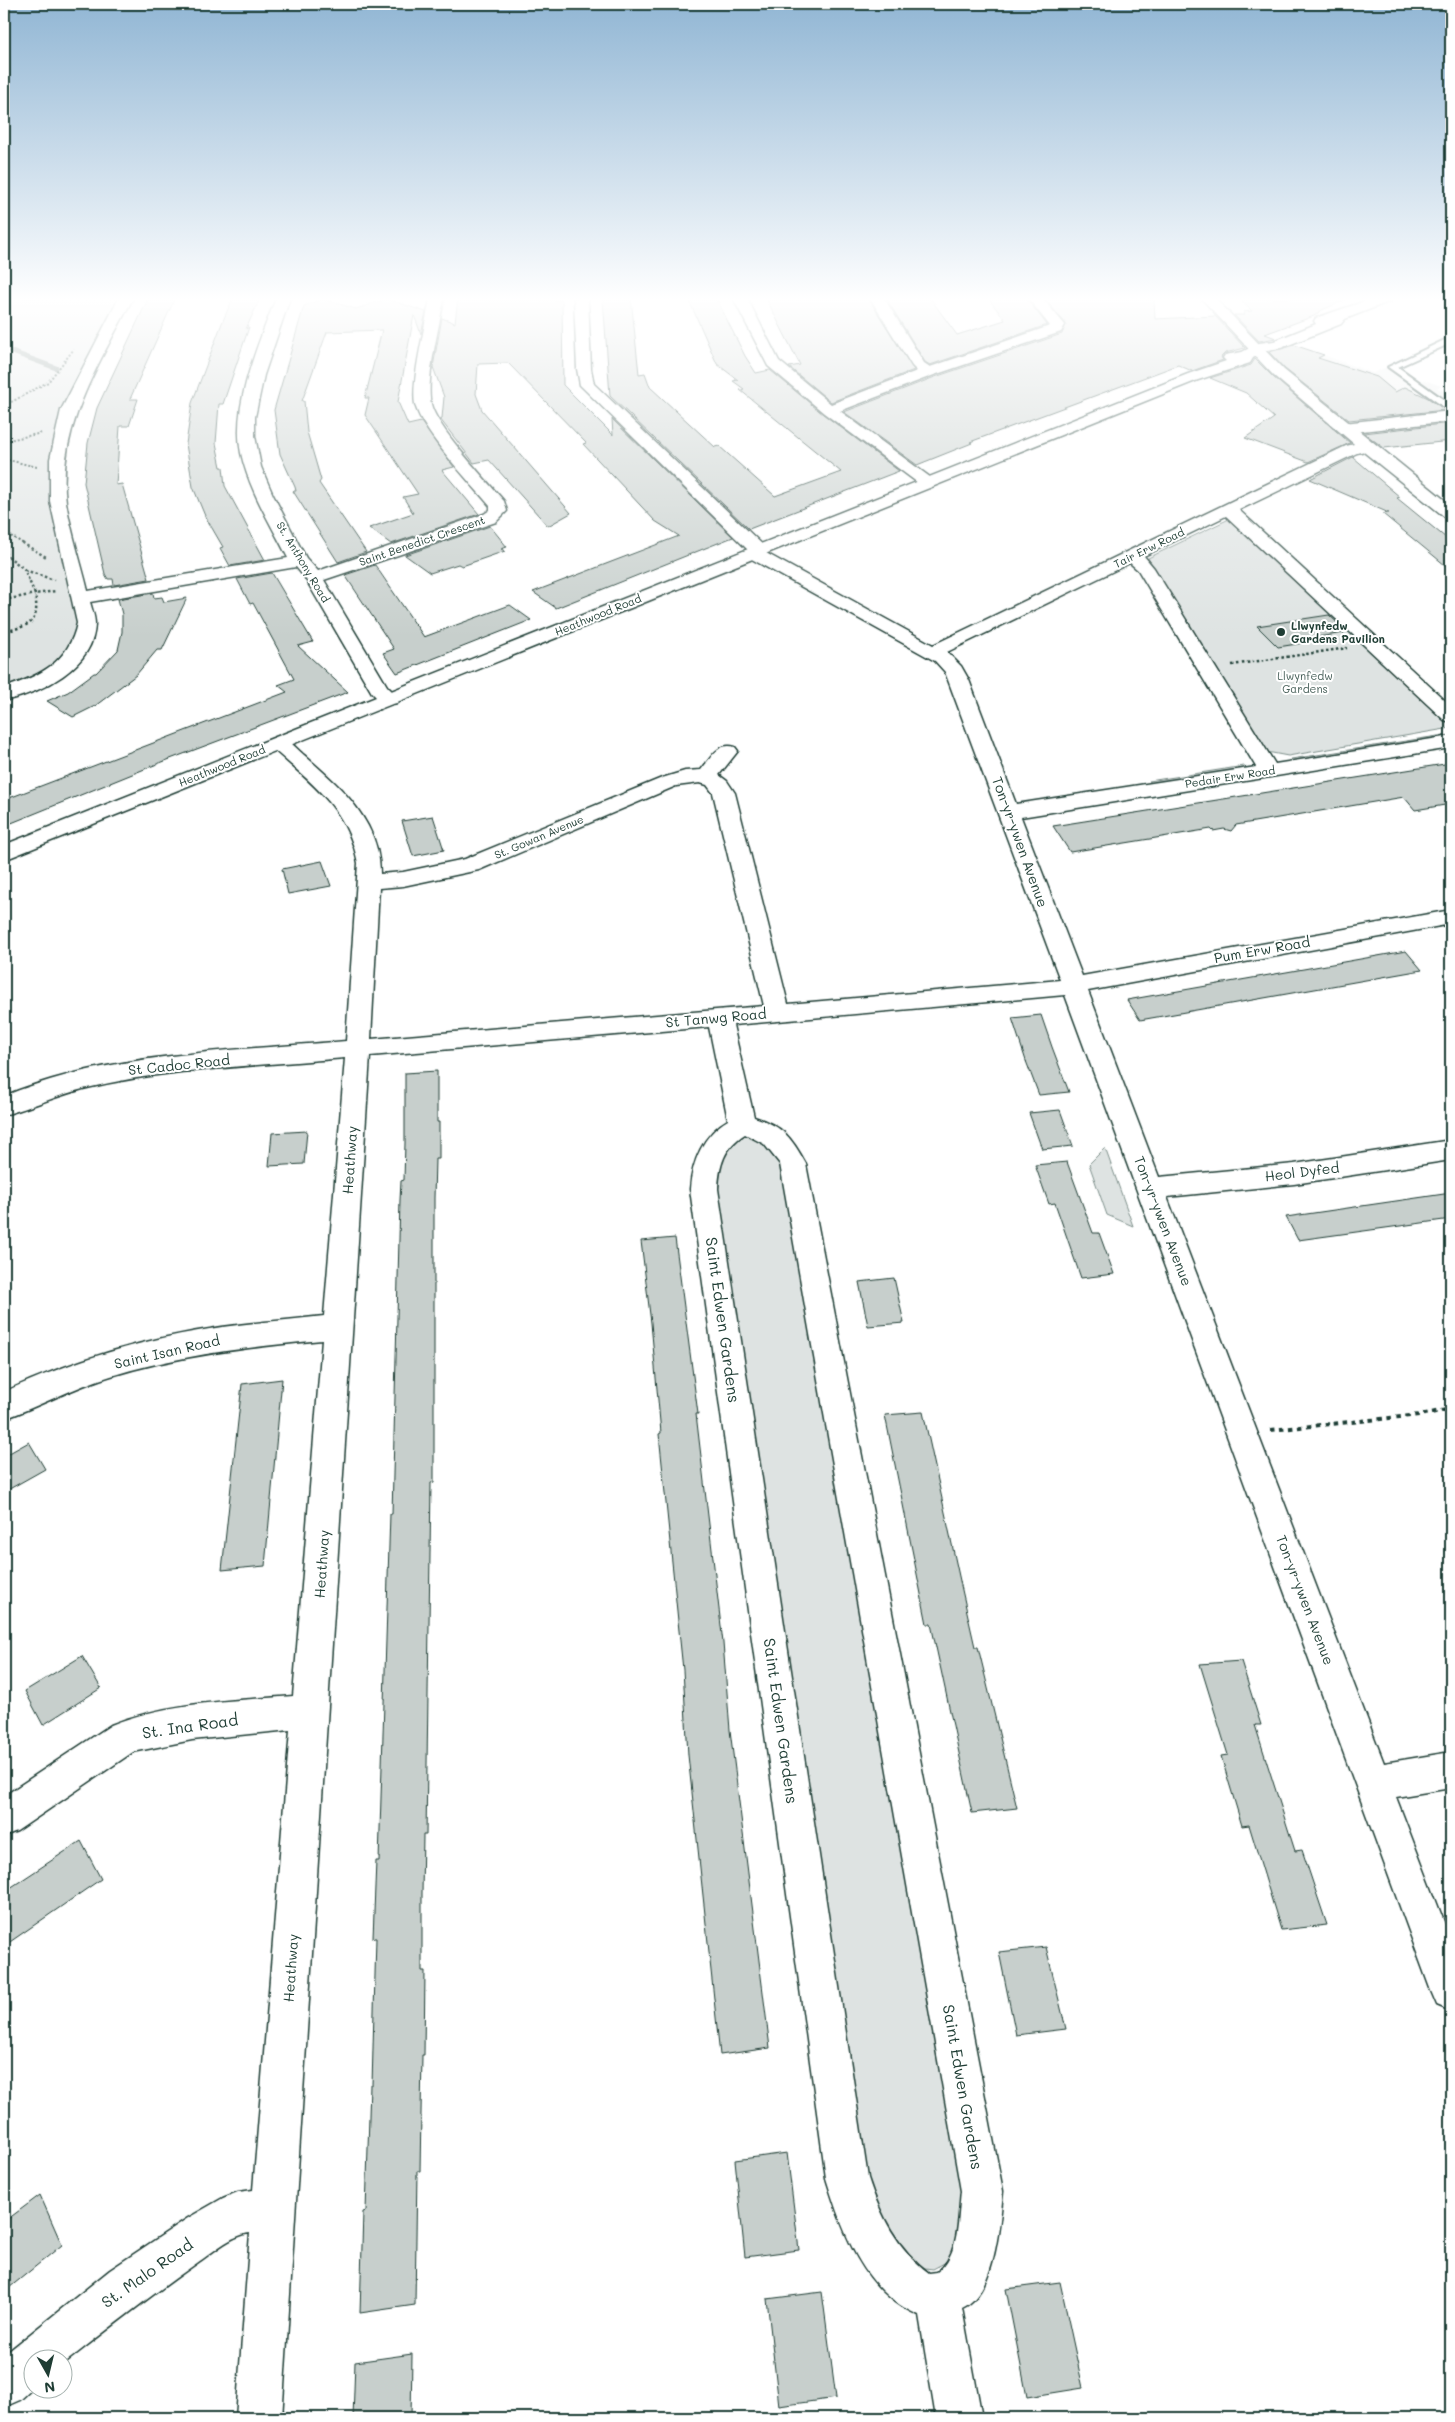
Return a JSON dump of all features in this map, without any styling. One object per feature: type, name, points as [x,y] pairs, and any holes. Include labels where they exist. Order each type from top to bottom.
[{"type":"street","points":[[4,696],[51,675],[76,654],[85,634],[86,623],[58,501],[57,476],[62,434],[69,411]]},
{"type":"street","name":"St. Anthony Road","points":[[249,411],[247,442],[261,486],[299,561],[307,567],[314,578],[379,689],[390,699]]},
{"type":"street","name":"Saint Benedict Crescent","points":[[314,578],[490,518],[500,511],[498,505],[435,428],[425,411]]},
{"type":"street","name":"Ton-yr-ywen Avenue","points":[[613,411],[756,552],[932,652],[948,663],[959,680],[1451,1991]]},
{"type":"street","points":[[830,411],[928,483]]},
{"type":"street","name":"Heathwood Road","points":[[4,853],[1108,411]]},
{"type":"street","points":[[1324,411],[1451,513]]},
{"type":"street","points":[[1344,428],[1451,416]]},
{"type":"street","name":"Tair Erw Road","points":[[932,652],[1352,448],[1366,446]]},
{"type":"street","points":[[1228,509],[1451,716]]},
{"type":"street","points":[[1131,556],[1140,561],[1145,568],[1269,771]]},
{"type":"street","points":[[79,598],[299,561]]},
{"type":"street","name":"Pedair Erw Road","points":[[1009,812],[1451,742]]},
{"type":"street","name":"Heathway","points":[[260,2418],[273,2210],[358,1049],[368,882],[368,848],[345,805],[324,782],[279,744]]},
{"type":"street","points":[[728,751],[706,777],[720,785],[724,793],[778,1012]]},
{"type":"street","name":"St. Gowan Avenue","points":[[368,882],[403,879],[471,865],[669,782],[683,778],[706,777]]},
{"type":"street","name":"Pum Erw Road","points":[[1073,985],[1451,916]]},
{"type":"street","name":"St Tanwg Road","points":[[358,1049],[1056,989],[1073,985]]},
{"type":"street","points":[[719,1017],[742,1124]]},
{"type":"street","name":"St Cadoc Road","points":[[4,1106],[36,1092],[144,1068],[358,1049]]},
{"type":"street","name":"Saint Edwen Gardens","points":[[742,1124],[760,1127],[772,1135],[786,1151],[793,1164],[982,2191],[979,2228],[966,2272],[951,2290],[937,2294],[923,2295],[896,2274],[874,2242],[857,2210],[847,2178],[704,1189],[704,1173],[719,1140],[729,1130],[742,1124]]},
{"type":"street","name":"Heol Dyfed","points":[[1151,1188],[1294,1174],[1451,1150]]},
{"type":"street","name":"Saint Isan Road","points":[[4,1406],[78,1374],[154,1352],[223,1339],[338,1326]]},
{"type":"street","name":"St. Ina Road","points":[[4,1818],[124,1737],[146,1730],[172,1726],[311,1711]]},
{"type":"street","points":[[1374,1783],[1451,1770]]},
{"type":"street","name":"St. Malo Road","points":[[46,2350],[119,2292],[203,2233],[238,2213],[273,2210]]},
{"type":"street","points":[[937,2294],[959,2418]]},
{"type":"street","name":"St. Malo Road","points":[[4,2384],[22,2369]]},
{"type":"path","points":[[4,441],[31,434],[62,434]]},
{"type":"path","points":[[4,532],[54,561]]},
{"type":"path","points":[[4,553],[24,569],[57,581],[55,576]]},
{"type":"path","points":[[4,632],[29,624],[37,617],[39,611],[35,594],[24,569]]},
{"type":"path","points":[[4,600],[60,590]]},
{"type":"path","points":[[1231,665],[1354,647]]},
{"type":"path","points":[[1242,1433],[1451,1409]]},
{"type":"shaded area","points":[[1353,411],[1431,411],[1363,419]]},
{"type":"green space","points":[[4,411],[68,411],[57,437],[80,620],[65,659],[4,693]]},
{"type":"green space","name":"Llwynfedw Gardens","points":[[1229,519],[1235,520],[1450,723],[1451,728],[1288,756],[1267,752],[1148,558]]},
{"type":"green space","points":[[1444,735],[1447,737],[1294,762],[1291,759]]},
{"type":"green space","points":[[1244,766],[1244,770],[1154,784],[1149,781]]},
{"type":"green space","points":[[745,1134],[758,1137],[784,1165],[968,2210],[950,2260],[933,2269],[917,2267],[866,2200],[712,1176],[733,1139]]},
{"type":"green space","points":[[1105,1148],[1133,1226],[1107,1215],[1089,1164]]},
{"type":"building","points":[[96,411],[134,411],[129,426],[120,426],[116,485],[122,484],[149,579],[114,585],[113,579],[108,579],[105,574],[84,483],[88,443]]},
{"type":"building","points":[[191,411],[218,411],[216,443],[221,467],[223,467],[225,486],[265,560],[230,566],[220,548],[223,547],[205,516],[193,487],[186,444]]},
{"type":"building","points":[[274,411],[305,411],[307,432],[321,480],[319,483],[366,552],[338,562],[293,491],[296,491],[295,487],[280,454]]},
{"type":"building","points":[[366,411],[402,411],[408,425],[421,422],[454,467],[442,470],[479,514],[391,544],[369,528],[413,513],[403,497],[418,494],[365,415]]},
{"type":"building","points":[[443,411],[483,411],[571,513],[548,526],[489,460],[474,463],[440,419],[442,418]]},
{"type":"building","points":[[555,411],[589,411],[613,435],[612,419],[733,537],[556,608],[533,592],[679,536],[655,521],[583,444],[586,443]]},
{"type":"building","points":[[626,411],[676,411],[715,447],[719,446],[775,496],[841,472],[766,411],[819,411],[899,471],[749,529]]},
{"type":"building","points":[[1054,411],[970,442],[972,443],[917,465],[844,412]]},
{"type":"building","points":[[1266,411],[1313,411],[1350,443],[1308,462],[1245,438],[1274,418]]},
{"type":"building","points":[[1338,411],[1435,411],[1349,420]]},
{"type":"building","points":[[1451,423],[1451,441],[1384,448],[1364,433]]},
{"type":"building","points":[[1353,457],[1400,497],[1397,498],[1451,542],[1451,570],[1383,514],[1389,513],[1310,479]]},
{"type":"building","points":[[490,526],[507,547],[501,549],[505,551],[462,566],[458,564],[430,573],[405,555]]},
{"type":"building","points":[[375,565],[424,637],[510,605],[531,620],[397,673],[383,653],[394,649],[345,575]]},
{"type":"building","points":[[272,573],[313,642],[298,646],[348,692],[157,764],[4,826],[4,800],[287,692],[278,685],[294,679],[253,603],[250,604],[237,579]]},
{"type":"building","points":[[153,593],[154,598],[162,597],[164,602],[187,598],[162,650],[157,650],[136,675],[95,706],[73,717],[47,701],[68,692],[96,673],[118,650],[122,632],[122,614],[118,599]]},
{"type":"building","name":"Llwynfedw Gardens Pavilion","points":[[1329,615],[1343,628],[1344,633],[1305,639],[1309,642],[1278,647],[1257,626]]},
{"type":"building","points":[[1451,763],[1451,804],[1415,810],[1404,797],[1236,825],[1231,831],[1224,829],[1213,831],[1211,829],[1070,852],[1053,826]]},
{"type":"building","points":[[433,816],[444,850],[413,856],[402,821]]},
{"type":"building","points":[[322,861],[331,886],[288,894],[282,869]]},
{"type":"building","points":[[1406,951],[1422,970],[1140,1020],[1127,1000]]},
{"type":"building","points":[[1041,1015],[1069,1092],[1039,1095],[1026,1061],[1012,1018]]},
{"type":"building","points":[[437,1071],[439,1159],[435,1159],[434,1198],[434,1482],[431,1483],[426,1835],[423,1835],[422,1893],[422,1971],[425,1971],[424,2055],[422,2055],[420,2171],[417,2171],[415,2305],[360,2313],[363,2212],[366,2211],[370,2085],[372,2085],[376,1938],[373,1938],[376,1861],[379,1861],[390,1514],[392,1514],[400,1200],[401,1181],[404,1180],[405,1073]]},
{"type":"building","points":[[1060,1110],[1073,1146],[1042,1149],[1029,1113]]},
{"type":"building","points":[[307,1131],[304,1164],[269,1166],[272,1133]]},
{"type":"building","points":[[1067,1162],[1093,1233],[1099,1233],[1114,1274],[1081,1278],[1055,1203],[1049,1204],[1035,1165]]},
{"type":"building","points":[[1451,1193],[1451,1219],[1298,1240],[1286,1217]]},
{"type":"building","points":[[675,1238],[698,1414],[696,1414],[723,1643],[730,1730],[770,2048],[720,2055],[688,1755],[683,1670],[659,1434],[661,1433],[651,1323],[641,1241]]},
{"type":"building","points":[[894,1278],[904,1323],[868,1326],[859,1282]]},
{"type":"building","points":[[282,1379],[265,1566],[222,1570],[242,1384]]},
{"type":"building","points":[[923,1412],[975,1647],[978,1647],[1017,1808],[972,1813],[931,1624],[927,1624],[885,1415]]},
{"type":"building","points":[[29,1442],[45,1469],[4,1492],[4,1456]]},
{"type":"building","points":[[82,1656],[101,1688],[43,1725],[25,1691]]},
{"type":"building","points":[[1241,1661],[1261,1725],[1255,1725],[1295,1851],[1302,1850],[1327,1925],[1281,1930],[1249,1825],[1242,1826],[1221,1756],[1228,1755],[1200,1664]]},
{"type":"building","points":[[81,1841],[101,1879],[4,1946],[4,1892]]},
{"type":"building","points":[[1046,1947],[1066,2029],[1016,2035],[999,1952]]},
{"type":"building","points":[[787,2153],[799,2250],[745,2257],[735,2160]]},
{"type":"building","points":[[40,2195],[62,2245],[4,2292],[4,2222]]},
{"type":"building","points":[[1060,2282],[1083,2388],[1027,2397],[1006,2289]]},
{"type":"building","points":[[822,2292],[836,2398],[779,2406],[767,2299]]},
{"type":"building","points":[[412,2354],[411,2418],[353,2418],[355,2362]]},
{"type":"place","name":"Llwynfedw Gardens Pavilion","points":[[1281,632]]}]
